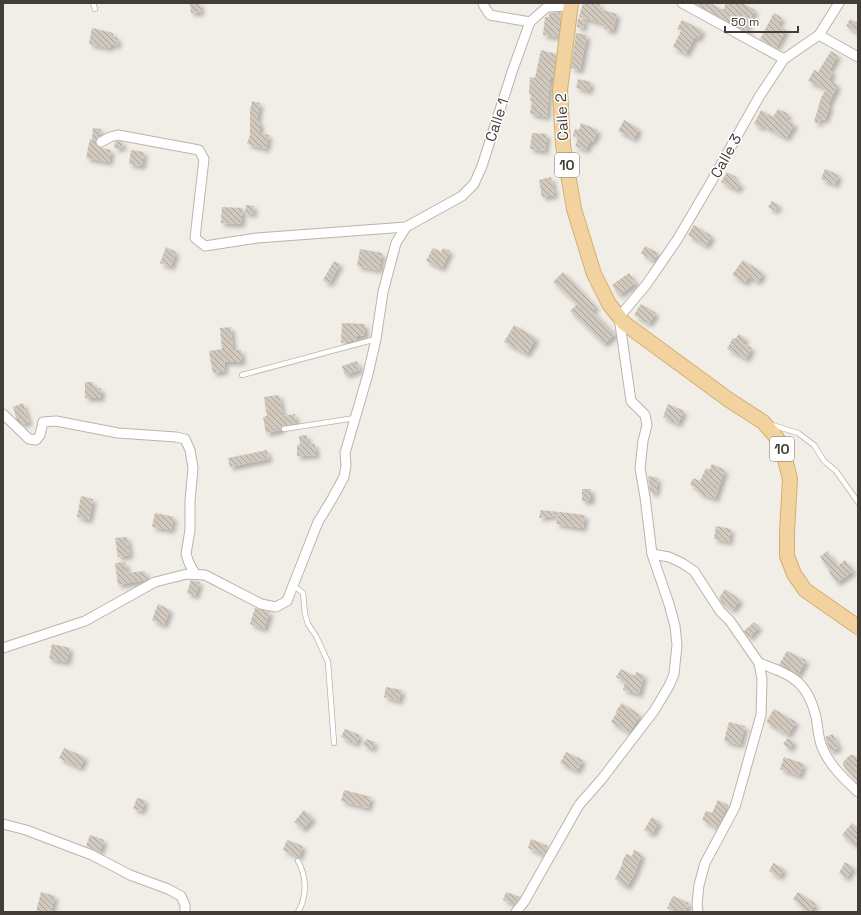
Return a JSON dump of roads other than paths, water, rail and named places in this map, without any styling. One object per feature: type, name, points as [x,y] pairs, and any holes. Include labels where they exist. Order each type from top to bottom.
[{"type":"main road","name":"Calle 2","points":[[571,4],[560,90],[563,145],[574,209],[594,274],[609,304],[619,317]]},
{"type":"main road","name":"10","points":[[619,317],[624,323],[729,400],[763,422],[777,438],[784,455],[790,479],[787,556],[794,574],[805,590],[858,627]]},
{"type":"street","points":[[483,3],[490,15],[530,22],[548,7],[571,4]]},
{"type":"street","points":[[682,3],[784,60]]},
{"type":"street","name":"Calle 3","points":[[619,317],[646,285],[677,240],[759,97],[784,60],[819,35],[839,3]]},
{"type":"street","name":"Calle 1","points":[[406,227],[462,196],[474,184],[482,166],[512,72],[530,22]]},
{"type":"street","points":[[819,35],[858,57]]},
{"type":"street","points":[[101,142],[118,135],[199,150],[204,159],[195,238],[205,246],[256,238],[406,227]]},
{"type":"street","points":[[3,648],[85,621],[155,582],[187,574],[205,575],[261,604],[276,607],[287,601],[318,522],[344,477],[346,465],[345,453],[368,374],[376,339],[383,292],[396,243],[406,227]]},
{"type":"street","points":[[516,912],[524,902],[579,805],[601,780],[654,711],[669,686],[674,674],[677,645],[675,626],[652,554],[640,468],[643,441],[647,425],[645,415],[631,401],[619,317]]},
{"type":"street","points":[[3,414],[29,439],[36,440],[40,435],[43,422],[56,421],[118,433],[185,439],[190,450],[193,468],[190,501],[190,530],[186,554],[195,574]]},
{"type":"street","points":[[652,554],[669,557],[694,571],[720,611],[730,621],[759,663],[762,679],[761,715],[735,807],[705,863],[699,885],[697,904],[698,912]]},
{"type":"street","points":[[759,663],[787,674],[804,689],[808,695],[816,716],[822,747],[838,772],[858,792]]},
{"type":"street","points":[[3,824],[26,830],[92,855],[130,875],[168,889],[181,896],[185,905],[185,912]]},
{"type":"lane","points":[[93,3],[95,9]]},
{"type":"lane","points":[[242,375],[376,339]]},
{"type":"lane","points":[[284,429],[354,418]]},
{"type":"lane","points":[[763,422],[798,434],[814,445],[824,461],[836,471],[858,502]]},
{"type":"lane","points":[[293,585],[303,593],[305,614],[308,624],[316,636],[328,662],[334,743]]},
{"type":"lane","points":[[298,861],[303,870],[304,894],[302,905],[298,912]]}]
